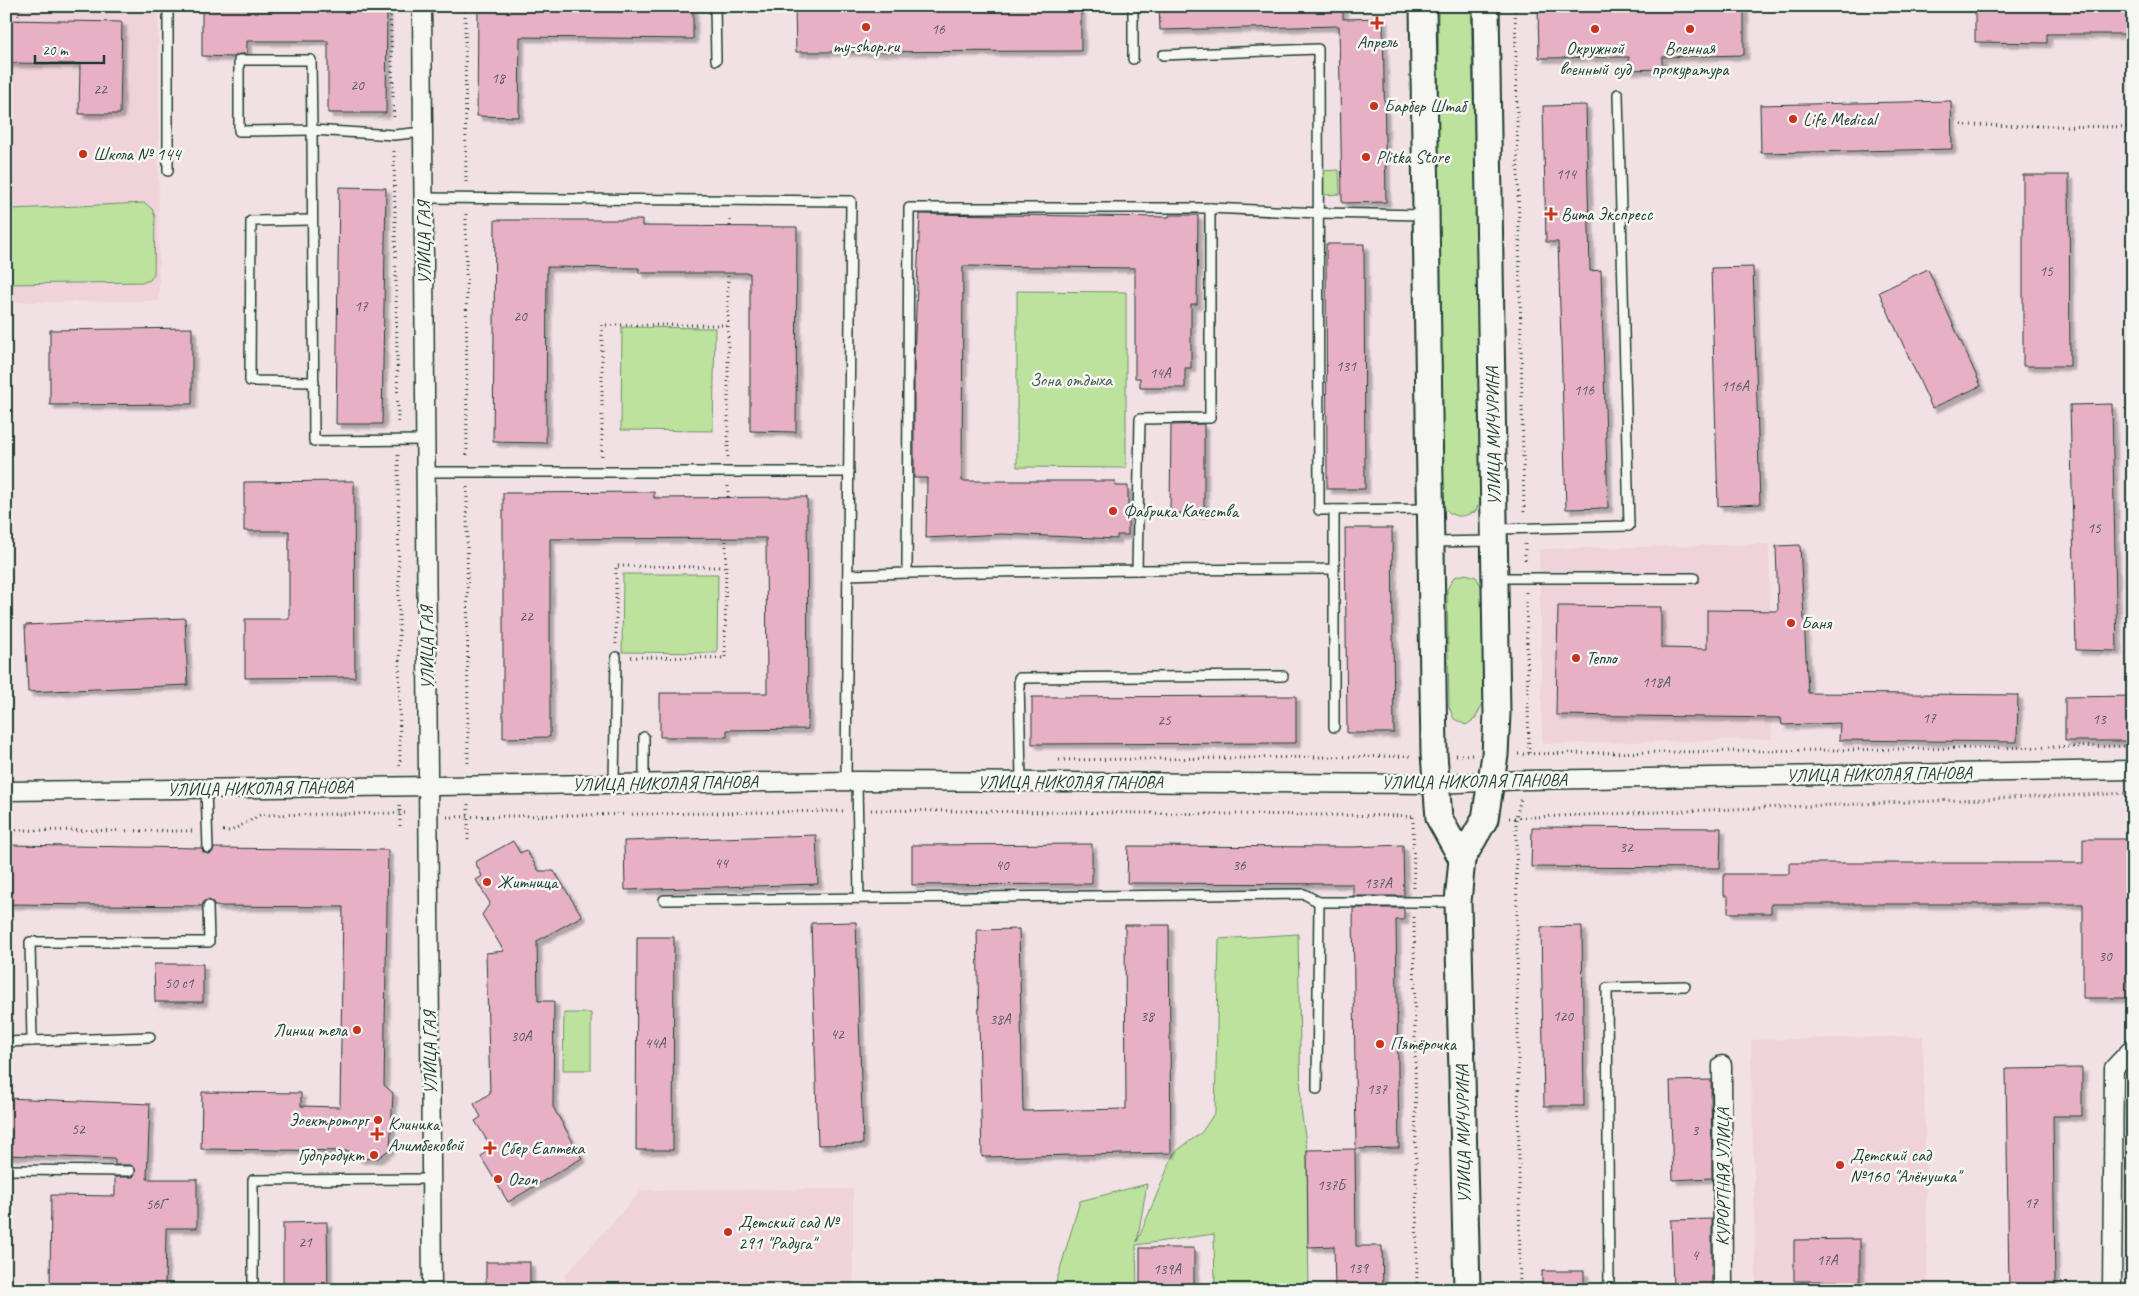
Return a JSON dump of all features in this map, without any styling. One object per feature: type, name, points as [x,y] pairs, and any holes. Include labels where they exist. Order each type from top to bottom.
[{"type":"main road","points":[[1423,6],[1434,754],[1439,818],[1462,858]]},
{"type":"main road","name":"УЛИЦА МИЧУРИНА","points":[[1467,1290],[1463,1193],[1458,902],[1462,858],[1485,819],[1495,755],[1497,714],[1486,6]]},
{"type":"street","name":"УЛИЦА ГАЯ","points":[[422,6],[432,1290]]},
{"type":"street","name":"УЛИЦА НИКОЛАЯ ПАНОВА","points":[[6,791],[851,781],[1436,784],[2133,770]]},
{"type":"street","points":[[2112,1290],[2114,1068],[2133,1048]]},
{"type":"street","name":"КУРОРТНАЯ УЛИЦА","points":[[1722,1065],[1723,1290]]},
{"type":"lane","points":[[168,6],[168,171]]},
{"type":"lane","points":[[714,6],[716,60]]},
{"type":"lane","points":[[1133,6],[1133,59]]},
{"type":"lane","points":[[1163,54],[1318,49],[1320,213],[1319,510],[1431,509]]},
{"type":"lane","points":[[423,132],[394,135],[312,130],[239,130],[239,60],[311,60],[312,130],[312,220],[314,382],[314,441],[426,440]]},
{"type":"lane","points":[[1432,542],[1494,535],[1629,526],[1618,94]]},
{"type":"lane","points":[[424,198],[851,201],[848,575],[851,781],[858,810],[859,898]]},
{"type":"lane","points":[[907,573],[909,208],[1210,208],[1320,213],[1426,214]]},
{"type":"lane","points":[[1137,570],[1140,419],[1210,418],[1210,208]]},
{"type":"lane","points":[[312,220],[251,221],[250,381],[314,382]]},
{"type":"lane","points":[[426,472],[849,472]]},
{"type":"lane","points":[[1334,510],[1334,727]]},
{"type":"lane","points":[[848,575],[1334,569]]},
{"type":"lane","points":[[1495,578],[1694,578]]},
{"type":"lane","points":[[614,783],[616,657]]},
{"type":"lane","points":[[1021,782],[1019,678],[1283,676]]},
{"type":"lane","points":[[644,737],[644,783]]},
{"type":"lane","points":[[206,789],[208,848]]},
{"type":"lane","points":[[664,900],[1304,894],[1319,902],[1458,902]]},
{"type":"lane","points":[[1317,1089],[1319,902]]},
{"type":"lane","points":[[32,1041],[30,942],[209,942],[208,906]]},
{"type":"lane","points":[[1609,1290],[1606,988],[1685,986]]},
{"type":"lane","points":[[6,1042],[150,1037]]},
{"type":"lane","points":[[6,1170],[130,1171]]},
{"type":"lane","points":[[253,1290],[253,1180],[431,1179]]},
{"type":"path","points":[[19,6],[19,21]]},
{"type":"path","points":[[390,6],[394,135],[398,441],[400,827]]},
{"type":"path","points":[[465,6],[468,840]]},
{"type":"path","points":[[1961,125],[2133,127]]},
{"type":"path","points":[[728,273],[728,498]]},
{"type":"path","points":[[602,472],[602,325],[728,326]]},
{"type":"path","points":[[726,538],[726,567],[725,658],[616,657],[616,566],[726,567]]},
{"type":"path","points":[[1021,760],[2133,746]]},
{"type":"path","points":[[390,766],[478,765]]},
{"type":"path","points":[[1485,819],[2133,793]]},
{"type":"path","points":[[6,830],[231,831],[260,815],[400,812],[468,818],[858,810],[1439,818]]},
{"type":"shaded area","name":"Школа № 144","points":[[6,6],[158,6],[159,301],[6,302]]},
{"type":"shaded area","points":[[1769,544],[1772,739],[1542,744],[1539,549]]},
{"type":"shaded area","name":"Детский сад №160 \"Алёнушка\"","points":[[1923,1036],[1928,1290],[1756,1290],[1751,1040]]},
{"type":"shaded area","name":"Детский сад № 291 \"Радуга\"","points":[[853,1189],[853,1290],[565,1290],[565,1275],[642,1190]]},
{"type":"green space","points":[[1438,6],[1471,6],[1483,498],[1475,512],[1464,516],[1455,516],[1440,502]]},
{"type":"green space","points":[[1339,170],[1340,194],[1323,195],[1322,171]]},
{"type":"green space","points":[[145,203],[152,209],[155,217],[154,274],[150,280],[144,282],[6,284],[6,212],[12,209]]},
{"type":"green space","name":"Зона отдыха","points":[[1017,291],[1126,292],[1126,468],[1017,467]]},
{"type":"green space","points":[[622,327],[715,328],[713,431],[621,430]]},
{"type":"green space","points":[[623,574],[718,574],[717,653],[622,652]]},
{"type":"green space","points":[[1466,574],[1476,577],[1483,589],[1484,701],[1475,719],[1466,725],[1454,719],[1449,707],[1447,589],[1454,577]]},
{"type":"green space","points":[[1298,934],[1301,1109],[1307,1150],[1309,1290],[1215,1290],[1214,1234],[1136,1245],[1137,1290],[1054,1290],[1080,1201],[1147,1184],[1137,1242],[1174,1153],[1202,1132],[1215,1112],[1219,939]]},
{"type":"green space","points":[[564,1013],[591,1013],[591,1070],[563,1070]]},
{"type":"building","points":[[202,6],[387,6],[386,113],[328,113],[328,41],[247,41],[247,54],[239,54],[234,57],[202,56]]},
{"type":"building","points":[[478,6],[693,6],[693,39],[520,37],[519,117],[477,116]]},
{"type":"building","points":[[795,6],[1081,6],[1081,51],[796,52]]},
{"type":"building","points":[[1159,6],[1343,6],[1343,19],[1383,18],[1386,202],[1342,203],[1339,26],[1160,30]]},
{"type":"building","points":[[1538,6],[1744,6],[1744,55],[1662,57],[1662,69],[1628,70],[1629,57],[1539,58]]},
{"type":"building","points":[[1975,6],[2133,6],[2133,34],[2047,34],[2047,43],[1975,42]]},
{"type":"building","points":[[6,20],[122,22],[120,114],[79,114],[80,64],[6,63]]},
{"type":"building","points":[[1951,101],[1952,149],[1761,153],[1760,105]]},
{"type":"building","points":[[1586,105],[1590,271],[1601,270],[1608,508],[1566,509],[1558,242],[1546,242],[1543,106]]},
{"type":"building","points":[[2023,175],[2069,175],[2070,366],[2023,366]]},
{"type":"building","points":[[339,187],[386,188],[382,424],[336,424]]},
{"type":"building","points":[[920,214],[1169,217],[1169,215],[1198,215],[1197,304],[1191,304],[1191,368],[1185,368],[1185,388],[1140,388],[1140,378],[1135,378],[1135,268],[963,266],[962,481],[1115,481],[1115,486],[1128,486],[1128,535],[1117,535],[1117,539],[1002,534],[926,538],[927,478],[914,478],[914,359]]},
{"type":"building","points":[[495,220],[642,220],[642,226],[797,227],[796,432],[750,431],[750,273],[639,273],[639,268],[547,267],[546,443],[493,442]]},
{"type":"building","points":[[1326,244],[1364,244],[1365,489],[1327,489]]},
{"type":"building","points":[[1753,267],[1760,504],[1718,506],[1711,268]]},
{"type":"building","points":[[1928,269],[1981,386],[1932,408],[1879,292]]},
{"type":"building","points":[[192,328],[192,404],[50,405],[50,330]]},
{"type":"building","points":[[2112,404],[2117,651],[2076,650],[2070,405]]},
{"type":"building","points":[[1204,424],[1204,513],[1170,513],[1171,425]]},
{"type":"building","points":[[354,481],[355,677],[245,678],[245,619],[289,619],[289,531],[244,531],[244,482]]},
{"type":"building","points":[[654,492],[654,498],[807,497],[808,729],[727,730],[727,737],[660,737],[660,693],[767,693],[766,538],[550,539],[550,737],[503,738],[503,493]]},
{"type":"building","points":[[1345,528],[1392,528],[1394,733],[1347,733]]},
{"type":"building","points":[[1800,545],[1808,693],[2018,695],[2017,742],[1839,740],[1840,723],[1782,725],[1781,718],[1556,715],[1558,606],[1661,607],[1661,648],[1707,649],[1707,610],[1778,611],[1776,546]]},
{"type":"building","points":[[185,618],[188,685],[28,692],[25,625]]},
{"type":"building","points":[[1296,696],[1296,743],[1032,744],[1032,697]]},
{"type":"building","points":[[2133,696],[2133,741],[2065,741],[2065,697]]},
{"type":"building","points":[[1532,827],[1721,828],[1720,868],[1531,867]]},
{"type":"building","points":[[816,835],[818,884],[625,890],[624,841]]},
{"type":"building","points":[[2083,839],[2133,839],[2133,906],[2129,906],[2128,998],[2083,998],[2083,904],[1771,904],[1771,913],[1728,913],[1728,896],[1724,896],[1724,874],[1789,874],[1789,863],[2083,863]]},
{"type":"building","points":[[513,841],[520,853],[526,850],[539,871],[554,871],[582,916],[537,941],[538,1001],[554,1001],[553,1107],[582,1158],[508,1202],[481,1157],[490,1145],[475,1121],[481,1117],[474,1104],[490,1093],[486,953],[504,951],[482,915],[490,903],[476,880],[482,876],[475,862]]},
{"type":"building","points":[[1092,844],[1092,884],[912,885],[912,845]]},
{"type":"building","points":[[6,845],[202,848],[203,852],[208,854],[212,853],[214,848],[388,850],[384,1085],[393,1093],[390,1149],[378,1158],[359,1159],[349,1151],[201,1149],[202,1092],[301,1093],[301,1106],[340,1107],[343,907],[214,906],[213,902],[208,900],[204,901],[202,906],[6,904]]},
{"type":"building","points":[[1403,845],[1404,896],[1353,896],[1353,884],[1127,883],[1128,846],[1352,847]]},
{"type":"building","points":[[1353,908],[1404,908],[1404,920],[1396,920],[1399,1148],[1356,1149]]},
{"type":"building","points":[[856,922],[863,1144],[818,1145],[811,923]]},
{"type":"building","points":[[1125,925],[1169,925],[1171,1153],[982,1157],[977,930],[1019,929],[1023,1111],[1126,1109]]},
{"type":"building","points":[[1582,926],[1584,1106],[1544,1106],[1541,927]]},
{"type":"building","points":[[637,937],[674,937],[673,1150],[636,1150]]},
{"type":"building","points":[[154,964],[203,964],[203,1002],[155,1002]]},
{"type":"building","points":[[2082,1068],[2082,1116],[2053,1116],[2055,1290],[2009,1290],[2006,1069]]},
{"type":"building","points":[[1711,1080],[1712,1178],[1673,1180],[1670,1081]]},
{"type":"building","points":[[6,1098],[150,1104],[147,1179],[197,1179],[197,1228],[166,1228],[165,1290],[50,1290],[51,1195],[115,1196],[115,1177],[133,1177],[136,1171],[131,1165],[115,1165],[115,1159],[6,1155]]},
{"type":"building","points":[[1355,1149],[1356,1246],[1382,1246],[1383,1290],[1335,1290],[1334,1246],[1308,1247],[1307,1150]]},
{"type":"building","points":[[1712,1219],[1712,1290],[1673,1290],[1671,1220]]},
{"type":"building","points":[[327,1222],[328,1290],[283,1290],[283,1223]]},
{"type":"building","points":[[1860,1239],[1860,1290],[1838,1290],[1838,1281],[1794,1281],[1794,1240]]},
{"type":"building","points":[[1140,1248],[1194,1248],[1194,1290],[1140,1290]]},
{"type":"building","points":[[486,1262],[530,1262],[530,1290],[486,1290]]},
{"type":"building","points":[[1542,1271],[1584,1271],[1584,1290],[1542,1290]]},
{"type":"place","name":"Апрель","points":[[1377,23]]},
{"type":"place","name":"my-shop.ru","points":[[866,27]]},
{"type":"place","name":"Окружной военный суд","points":[[1595,29]]},
{"type":"place","name":"Военная прокуратура","points":[[1690,29]]},
{"type":"place","name":"Барбер Штаб","points":[[1374,106]]},
{"type":"place","name":"Life Medical","points":[[1793,119]]},
{"type":"place","name":"Школа № 144","points":[[83,154]]},
{"type":"place","name":"Plitka Store","points":[[1366,157]]},
{"type":"place","name":"Вита Экспресс","points":[[1551,214]]},
{"type":"place","name":"Фабрика Качества","points":[[1113,511]]},
{"type":"place","name":"Баня","points":[[1791,623]]},
{"type":"place","name":"Тепло","points":[[1576,658]]},
{"type":"place","name":"Житница","points":[[487,882]]},
{"type":"place","name":"Линии тела","points":[[357,1030]]},
{"type":"place","name":"Пятёрочка","points":[[1380,1044]]},
{"type":"place","name":"Эоектроторг","points":[[378,1120]]},
{"type":"place","name":"Клиника Алимбековой","points":[[377,1134]]},
{"type":"place","name":"Сбер Еаптека","points":[[490,1148]]},
{"type":"place","name":"Гудпродукт","points":[[374,1155]]},
{"type":"place","name":"Детский сад №160 \"Алёнушка\"","points":[[1840,1165]]},
{"type":"place","name":"Ozon","points":[[498,1179]]},
{"type":"place","name":"Детский сад № 291 \"Радуга\"","points":[[728,1232]]}]
